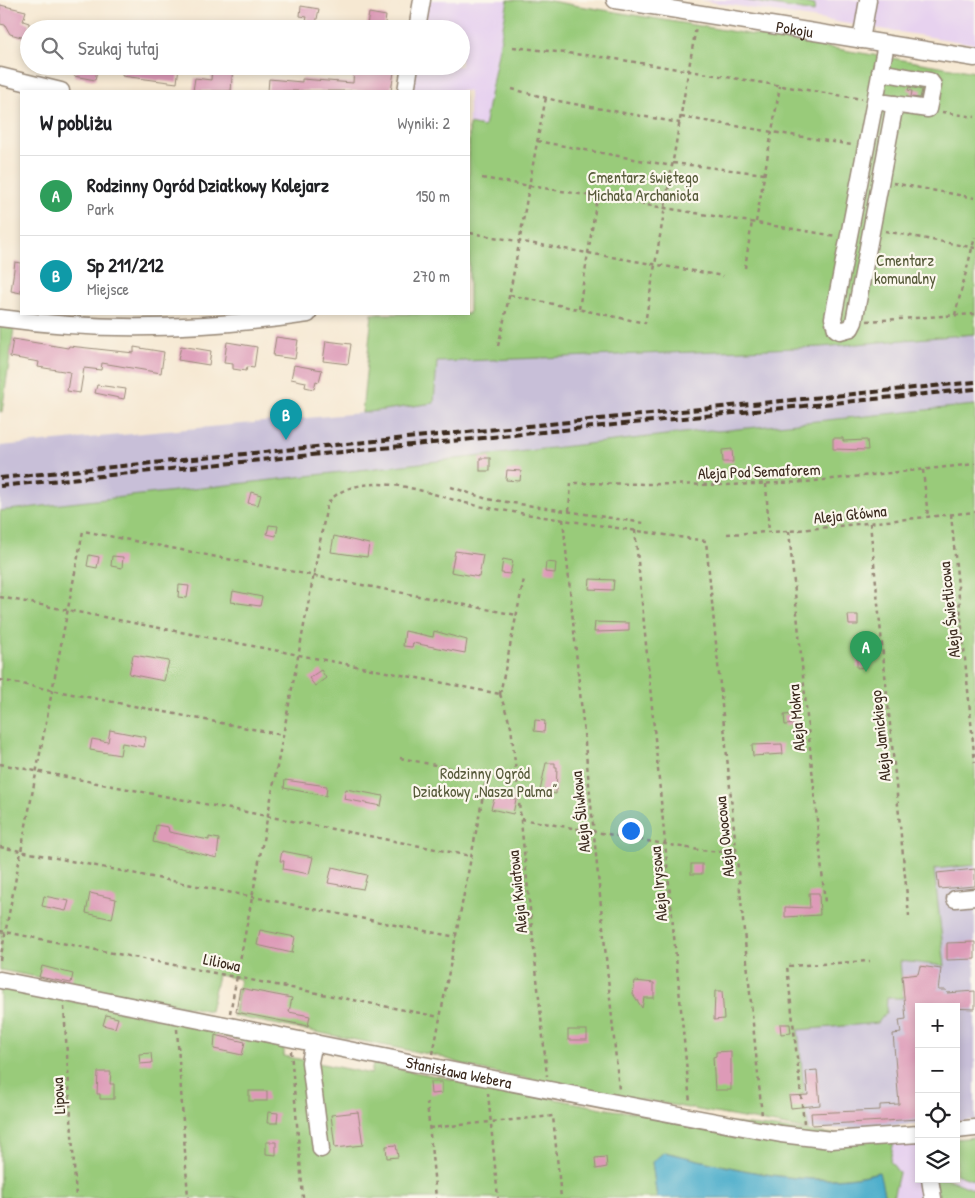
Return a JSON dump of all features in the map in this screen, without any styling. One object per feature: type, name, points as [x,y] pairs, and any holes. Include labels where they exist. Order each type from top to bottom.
[{"type":"street","points":[[419,20],[422,0]]},
{"type":"street","name":"Pokoju","points":[[615,0],[975,58]]},
{"type":"street","points":[[862,40],[868,0]]},
{"type":"street","points":[[886,44],[880,72],[868,100],[833,318],[836,329],[840,331],[851,328],[854,322],[895,104]]},
{"type":"street","points":[[868,100],[928,109],[932,82],[880,72]]},
{"type":"street","points":[[406,90],[409,75]]},
{"type":"street","points":[[0,76],[57,90]]},
{"type":"street","points":[[0,318],[49,323],[164,326],[217,324],[299,315]]},
{"type":"street","points":[[955,899],[975,896]]},
{"type":"street","name":"Stanisława Webera","points":[[0,980],[314,1042],[488,1079],[803,1138],[831,1140],[915,1134]]},
{"type":"street","points":[[314,1042],[310,1062],[321,1149]]},
{"type":"street","points":[[960,1130],[975,1128]]},
{"type":"street","points":[[931,1183],[934,1198]]},
{"type":"path","points":[[510,295],[645,323],[699,14]]},
{"type":"path","points":[[513,47],[610,58],[868,100]]},
{"type":"path","points":[[745,268],[765,174],[780,86]]},
{"type":"path","points":[[512,89],[546,98],[680,123]]},
{"type":"path","points":[[498,346],[510,295],[546,98]]},
{"type":"path","points":[[928,109],[975,117]]},
{"type":"path","points":[[681,117],[855,145]]},
{"type":"path","points":[[537,141],[672,164],[765,174]]},
{"type":"path","points":[[482,178],[665,210],[838,236]]},
{"type":"path","points":[[880,181],[975,198]]},
{"type":"path","points":[[579,309],[597,198]]},
{"type":"path","points":[[871,229],[974,247]]},
{"type":"path","points":[[470,232],[723,276]]},
{"type":"path","points":[[955,315],[974,247],[975,237]]},
{"type":"path","points":[[854,322],[975,314]]},
{"type":"path","name":"Aleja Pod Semaforem","points":[[569,511],[571,483],[766,484],[805,482],[975,464]]},
{"type":"path","points":[[923,470],[928,517]]},
{"type":"path","points":[[766,484],[769,533]]},
{"type":"path","points":[[228,1025],[327,505],[332,496],[339,492],[365,485],[390,485],[484,507],[635,530]]},
{"type":"path","points":[[451,487],[487,499],[644,523]]},
{"type":"path","name":"Aleja Główna","points":[[727,534],[769,533],[975,512]]},
{"type":"path","name":"Aleja Świetlicowa","points":[[952,514],[975,763]]},
{"type":"path","name":"Aleja Śliwkowa","points":[[563,519],[620,1104]]},
{"type":"path","name":"Aleja Janickiego","points":[[870,523],[909,916]]},
{"type":"path","name":"Aleja Owocowa","points":[[635,530],[706,540],[763,1131]]},
{"type":"path","name":"Aleja Irysowa","points":[[635,530],[691,1117]]},
{"type":"path","points":[[0,960],[83,531],[517,615]]},
{"type":"path","name":"Aleja Mokra","points":[[789,531],[824,902]]},
{"type":"path","points":[[0,597],[500,694],[524,579]]},
{"type":"path","points":[[0,680],[284,735]]},
{"type":"path","name":"Aleja Kwiatowa","points":[[500,694],[510,727],[517,781],[548,1090]]},
{"type":"path","points":[[400,758],[517,781]]},
{"type":"path","points":[[0,764],[472,856]]},
{"type":"path","points":[[431,1067],[487,775]]},
{"type":"path","points":[[520,819],[700,850],[737,853]]},
{"type":"path","points":[[0,847],[456,937]]},
{"type":"path","name":"Liliowa","points":[[0,930],[440,1017]]},
{"type":"path","points":[[803,1138],[787,966],[870,961]]},
{"type":"path","name":"Lipowa","points":[[64,993],[76,1198]]},
{"type":"path","points":[[179,1015],[177,1030],[188,1198]]},
{"type":"path","points":[[293,1038],[290,1058],[303,1198]]},
{"type":"path","points":[[488,1079],[498,1198]]},
{"type":"path","points":[[427,1102],[436,1198]]},
{"type":"path","points":[[429,1128],[554,1116],[561,1198]]},
{"type":"shaded area","points":[[428,0],[508,0],[484,127],[470,124],[470,90],[411,90],[414,75],[470,75],[470,20],[425,20]]},
{"type":"shaded area","points":[[700,0],[975,0],[975,44],[868,27]]},
{"type":"shaded area","points":[[975,334],[975,405],[718,431],[710,430],[0,511],[0,446],[362,413],[434,403],[436,362],[821,347]]},
{"type":"shaded area","points":[[975,865],[975,1120],[960,1122],[960,1003],[915,1003],[915,1124],[808,1130],[798,1030],[878,1023],[887,998],[903,998],[900,961],[934,869]]},
{"type":"shaded area","points":[[975,1136],[975,1198],[893,1198],[899,1173],[890,1161],[894,1141],[915,1141],[915,1183],[960,1183],[960,1138]]},
{"type":"green space","name":"Cmentarz świętego Michała Archanioła","points":[[508,0],[544,0],[975,72],[975,334],[821,347],[437,362],[434,403],[362,413],[372,315],[470,315],[470,124],[484,127]]},
{"type":"green space","points":[[744,0],[788,0],[815,5],[814,12]]},
{"type":"green space","points":[[0,326],[14,328],[2,412],[0,412]]},
{"type":"green space","name":"Rodzinny Ogród Działkowy „Nasza Palma”","points":[[975,405],[975,865],[934,869],[945,966],[900,961],[903,998],[887,998],[886,1012],[878,1023],[798,1030],[808,1130],[480,1070],[438,1056],[233,1016],[240,979],[218,975],[210,1011],[0,970],[0,511],[710,430],[718,431]]},
{"type":"green space","points":[[0,987],[278,1042],[284,1046],[284,1056],[371,1074],[373,1064],[613,1110],[894,1141],[890,1161],[899,1173],[893,1198],[883,1198],[884,1193],[878,1172],[853,1177],[799,1178],[744,1170],[665,1152],[652,1162],[657,1198],[0,1198]]},
{"type":"green space","points":[[975,1137],[975,1181],[960,1175],[960,1139]]},
{"type":"green space","points":[[935,1183],[958,1183],[975,1190],[975,1198],[938,1198]]},
{"type":"water","points":[[664,1152],[744,1170],[799,1178],[827,1179],[879,1172],[884,1193],[883,1198],[657,1198],[652,1162]]},
{"type":"building","points":[[0,5],[26,11],[23,20],[20,20],[20,37],[10,34],[5,25],[0,24]]},
{"type":"building","points":[[301,6],[319,9],[317,20],[306,20],[307,17],[300,16]]},
{"type":"building","points":[[369,13],[386,16],[385,20],[368,20]]},
{"type":"building","points":[[74,75],[96,75],[95,80]]},
{"type":"building","points":[[122,75],[178,75],[177,83]]},
{"type":"building","points":[[211,75],[232,75],[231,90],[193,90],[195,78],[211,80]]},
{"type":"building","points":[[353,75],[394,75],[391,90],[268,90],[269,79],[302,82],[302,79],[353,83]]},
{"type":"building","points":[[909,87],[922,90],[920,98],[911,97],[912,91],[908,90]]},
{"type":"building","points":[[15,262],[20,263],[20,293],[11,291]]},
{"type":"building","points":[[276,337],[298,340],[295,359],[273,356]]},
{"type":"building","points":[[13,339],[68,348],[69,346],[134,353],[134,347],[164,352],[161,373],[102,363],[101,370],[84,368],[80,393],[67,391],[70,372],[38,367],[39,362],[10,357]]},
{"type":"building","points":[[326,341],[351,344],[348,364],[323,361]]},
{"type":"building","points":[[227,342],[257,347],[254,368],[247,367],[246,371],[233,369],[233,364],[224,363]]},
{"type":"building","points":[[181,346],[211,351],[209,365],[178,360]]},
{"type":"building","points":[[294,365],[322,370],[319,382],[316,381],[314,389],[305,387],[306,382],[291,379]]},
{"type":"building","points":[[97,385],[126,389],[124,399],[95,393]]},
{"type":"building","points":[[833,438],[843,438],[843,441],[867,440],[868,450],[833,449]]},
{"type":"building","points":[[732,449],[733,462],[723,462],[722,450]]},
{"type":"building","points":[[480,458],[490,458],[490,471],[480,471]]},
{"type":"building","points":[[507,470],[521,471],[520,481],[506,480]]},
{"type":"building","points":[[251,492],[261,495],[258,505],[248,503]]},
{"type":"building","points":[[269,525],[278,526],[276,536],[267,534]]},
{"type":"building","points":[[334,536],[369,544],[367,557],[331,552]]},
{"type":"building","points":[[455,551],[483,555],[479,577],[451,572]]},
{"type":"building","points":[[89,555],[99,557],[97,568],[87,566]]},
{"type":"building","points":[[112,556],[123,557],[122,568],[111,566]]},
{"type":"building","points":[[503,559],[513,561],[510,574],[501,573]]},
{"type":"building","points":[[546,562],[556,563],[555,573],[545,572]]},
{"type":"building","points":[[590,579],[614,580],[613,590],[589,589]]},
{"type":"building","points":[[179,585],[189,586],[187,598],[178,597]]},
{"type":"building","points":[[233,591],[262,597],[260,606],[231,602]]},
{"type":"building","points":[[848,615],[858,615],[858,625],[849,625]]},
{"type":"building","points":[[595,622],[629,623],[629,631],[594,632]]},
{"type":"building","points":[[405,631],[433,637],[434,631],[467,640],[465,653],[413,643],[412,647],[403,646]]},
{"type":"building","points":[[133,655],[169,661],[164,681],[129,674]]},
{"type":"building","points":[[867,657],[867,667],[857,668],[857,658]]},
{"type":"building","points":[[321,670],[326,678],[315,686],[309,678]]},
{"type":"building","points":[[795,714],[796,724],[785,725],[784,715]]},
{"type":"building","points":[[535,720],[545,721],[544,732],[534,731]]},
{"type":"building","points":[[110,730],[146,737],[144,747],[122,743],[120,755],[90,750],[92,739],[108,742]]},
{"type":"building","points":[[782,744],[783,754],[753,756],[752,745]]},
{"type":"building","points":[[546,763],[555,763],[555,767],[557,767],[556,794],[540,791]]},
{"type":"building","points":[[285,780],[327,786],[326,796],[284,788]]},
{"type":"building","points":[[346,789],[383,796],[381,806],[344,799]]},
{"type":"building","points":[[495,795],[516,799],[513,814],[491,809]]},
{"type":"building","points":[[156,825],[168,827],[169,832],[209,840],[209,837],[219,839],[217,858],[153,842]]},
{"type":"building","points":[[282,851],[313,857],[309,874],[283,869],[284,861],[280,861]]},
{"type":"building","points":[[691,864],[702,864],[702,874],[691,874]]},
{"type":"building","points":[[332,867],[367,875],[363,889],[328,883]]},
{"type":"building","points":[[975,869],[975,886],[939,889],[937,873]]},
{"type":"building","points":[[90,893],[116,899],[112,919],[86,913]]},
{"type":"building","points":[[809,893],[819,893],[820,915],[785,917],[785,907],[810,908]]},
{"type":"building","points":[[44,896],[69,901],[66,911],[42,906]]},
{"type":"building","points":[[260,930],[295,937],[292,953],[257,945]]},
{"type":"building","points":[[975,942],[975,959],[947,960],[947,943]]},
{"type":"building","points":[[42,966],[73,974],[71,983],[39,977]]},
{"type":"building","points":[[920,966],[941,969],[938,990],[946,990],[947,993],[975,991],[975,1009],[960,1008],[960,1003],[915,1003],[915,1119],[812,1125],[811,1113],[880,1110],[880,1105],[899,1104],[893,1034],[901,1033],[899,1020],[906,1019],[902,976],[918,974]]},
{"type":"building","points":[[635,981],[654,983],[654,998],[644,998],[642,1008],[633,994]]},
{"type":"building","points":[[240,988],[292,998],[289,1012],[310,1016],[308,1026],[236,1012]]},
{"type":"building","points":[[715,991],[722,991],[724,1019],[714,1020]]},
{"type":"building","points":[[106,1015],[118,1018],[115,1028],[103,1025]]},
{"type":"building","points":[[780,1024],[790,1024],[791,1033],[781,1034]]},
{"type":"building","points":[[568,1030],[587,1030],[587,1040],[568,1040]]},
{"type":"building","points":[[215,1035],[245,1042],[242,1055],[214,1049]]},
{"type":"building","points":[[731,1051],[731,1090],[715,1090],[713,1057],[716,1056],[716,1052]]},
{"type":"building","points":[[151,1053],[152,1063],[140,1064],[139,1054]]},
{"type":"building","points":[[817,1070],[820,1105],[791,1108],[789,1096],[808,1095],[806,1071]]},
{"type":"building","points":[[98,1072],[111,1072],[110,1084],[114,1084],[114,1099],[100,1099],[100,1094],[97,1094]]},
{"type":"building","points":[[430,1082],[442,1082],[442,1093],[431,1094]]},
{"type":"building","points":[[249,1091],[267,1091],[267,1101],[249,1101]]},
{"type":"building","points":[[268,1112],[278,1113],[277,1123],[267,1123]]},
{"type":"building","points":[[358,1112],[363,1145],[335,1148],[331,1115]]},
{"type":"building","points":[[266,1142],[276,1142],[276,1155],[266,1154]]},
{"type":"building","points":[[396,1145],[398,1157],[387,1158],[386,1146]]},
{"type":"building","points":[[606,1157],[607,1167],[596,1169],[595,1158]]},
{"type":"railway","points":[[0,478],[975,382]]},
{"type":"railway","points":[[0,486],[975,389]]},
{"type":"place","name":"Sp 211/212","points":[[286,440]]},
{"type":"place","name":"Rodzinny Ogród Działkowy Kolejarz","points":[[866,672]]},
{"type":"park label","name":"Cmentarz komunalny","points":[[905,269]]}]
